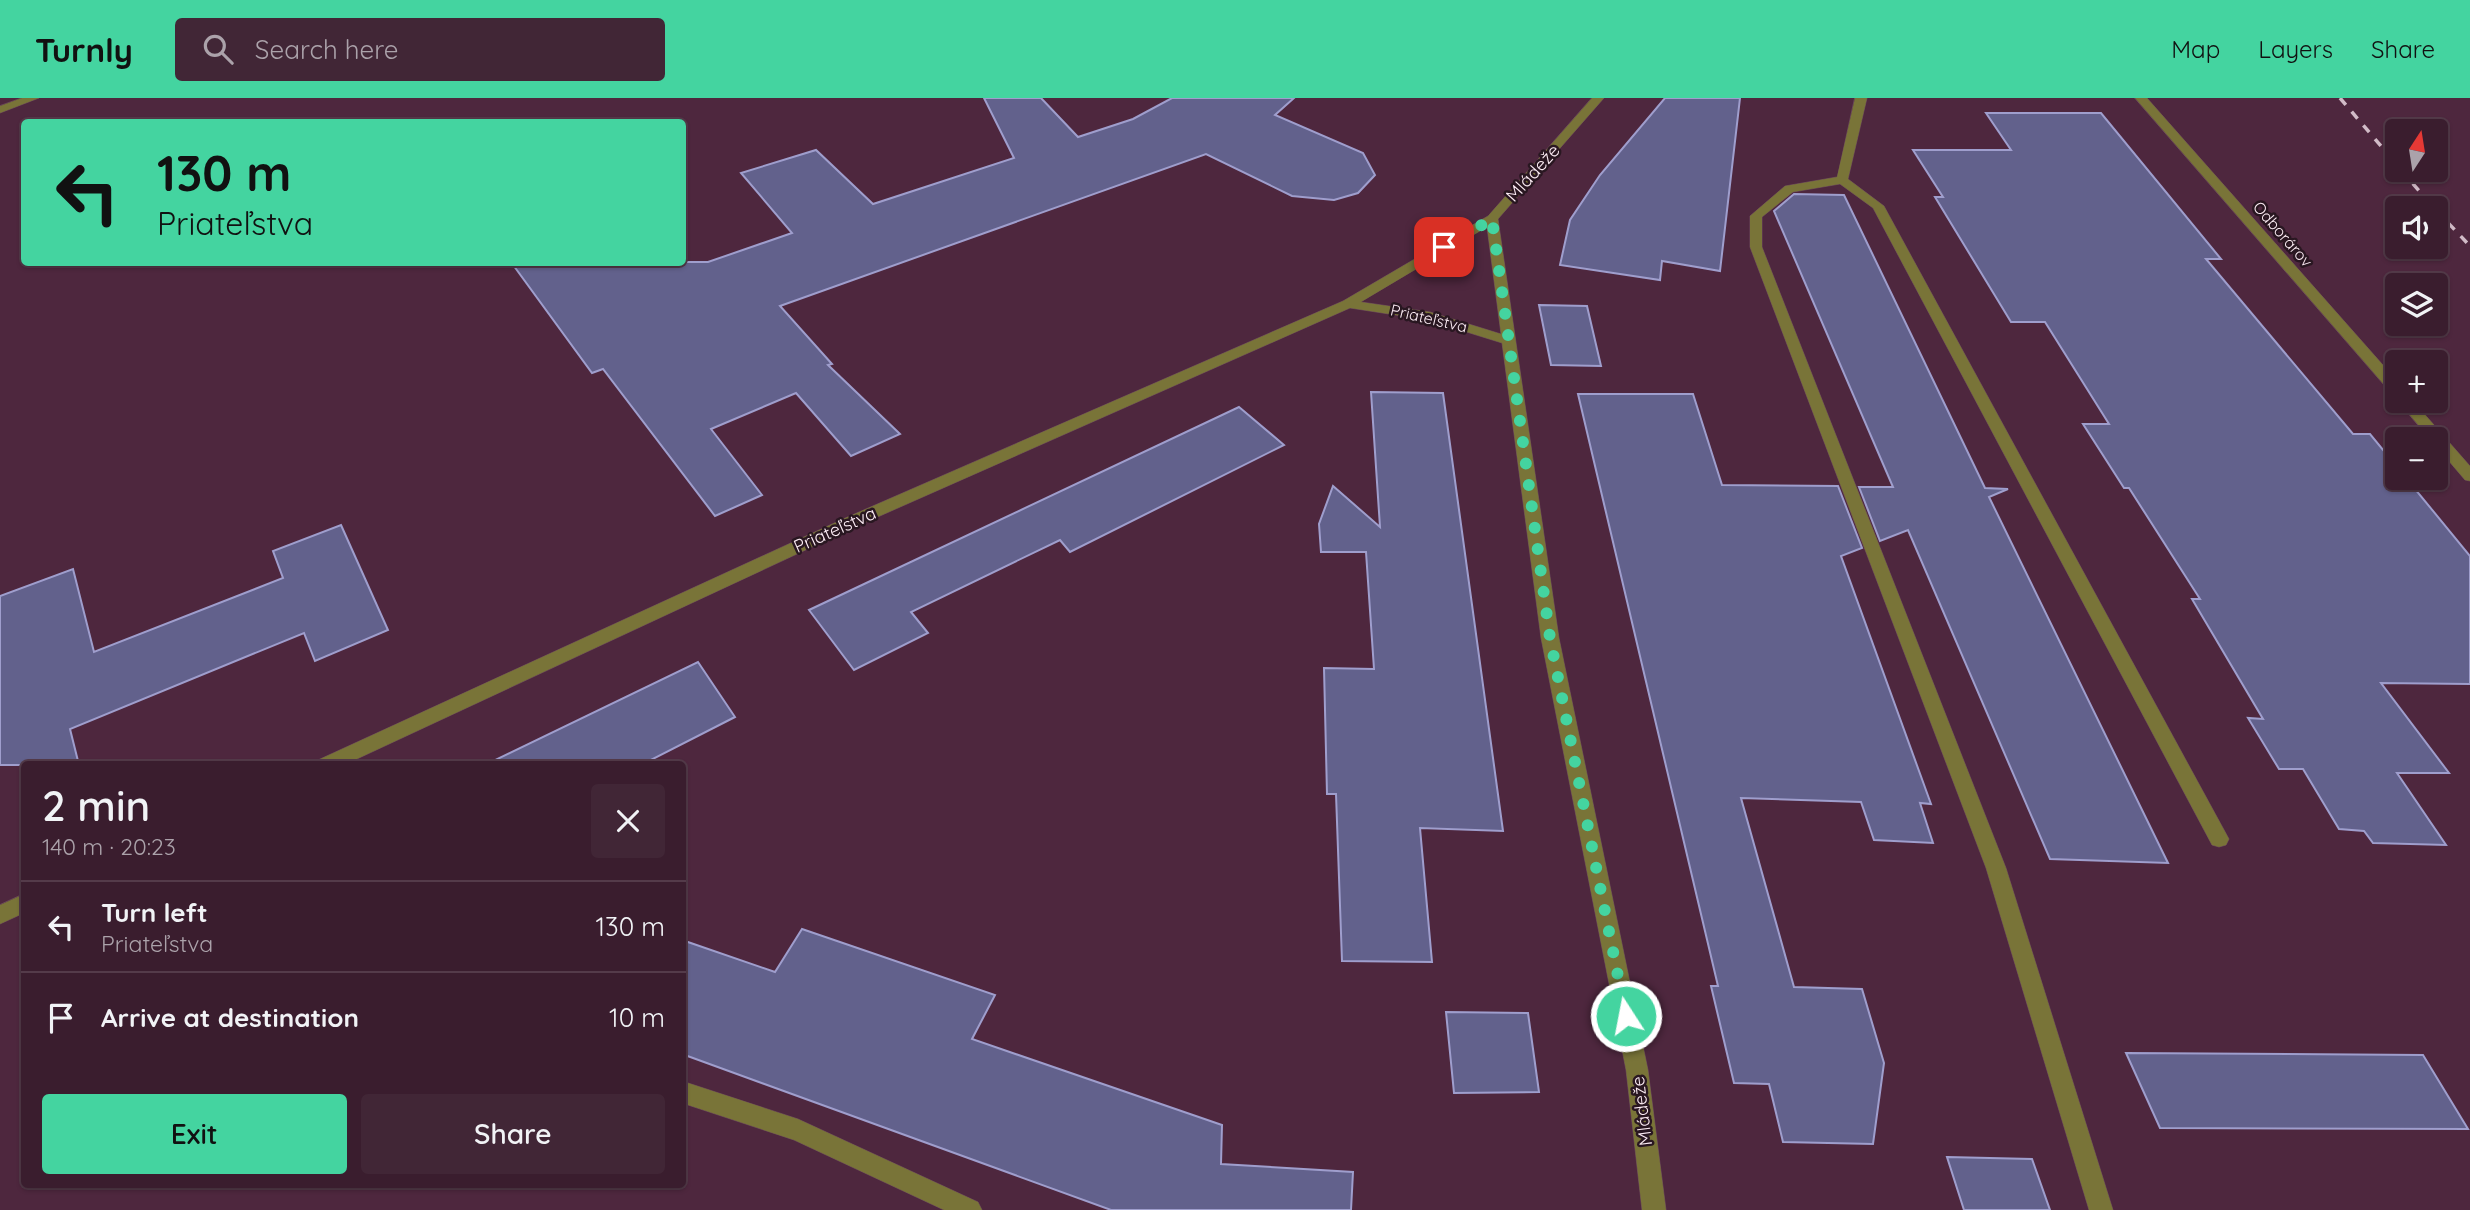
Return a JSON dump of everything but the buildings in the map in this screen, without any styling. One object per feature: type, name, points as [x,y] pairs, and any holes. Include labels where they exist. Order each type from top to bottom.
[{"type":"street","points":[[0,110],[33,98]]},
{"type":"street","name":"Mládeže","points":[[1598,98],[1492,219],[1550,638],[1637,1070],[1654,1210]]},
{"type":"street","points":[[1842,180],[1861,98]]},
{"type":"street","name":"Odborárov","points":[[2141,98],[2385,377]]},
{"type":"street","points":[[2101,1210],[1996,869],[1756,247],[1756,216],[1789,189],[1842,180],[1878,206],[2219,839]]},
{"type":"street","name":"Priateľstva","points":[[334,761],[849,523],[1349,304],[1492,219]]},
{"type":"street","name":"Priateľstva","points":[[1349,304],[1430,316],[1507,341]]},
{"type":"street","points":[[2415,413],[2470,476]]},
{"type":"street","points":[[0,915],[21,904]]},
{"type":"street","points":[[686,1094],[798,1130],[970,1210]]},
{"type":"railway","points":[[2340,98],[2385,151]]},
{"type":"railway","points":[[2411,182],[2424,196]]},
{"type":"railway","points":[[2448,223],[2470,246]]},
{"type":"route","points":[[1444,247],[1492,219],[1550,638],[1626,1016]]}]
